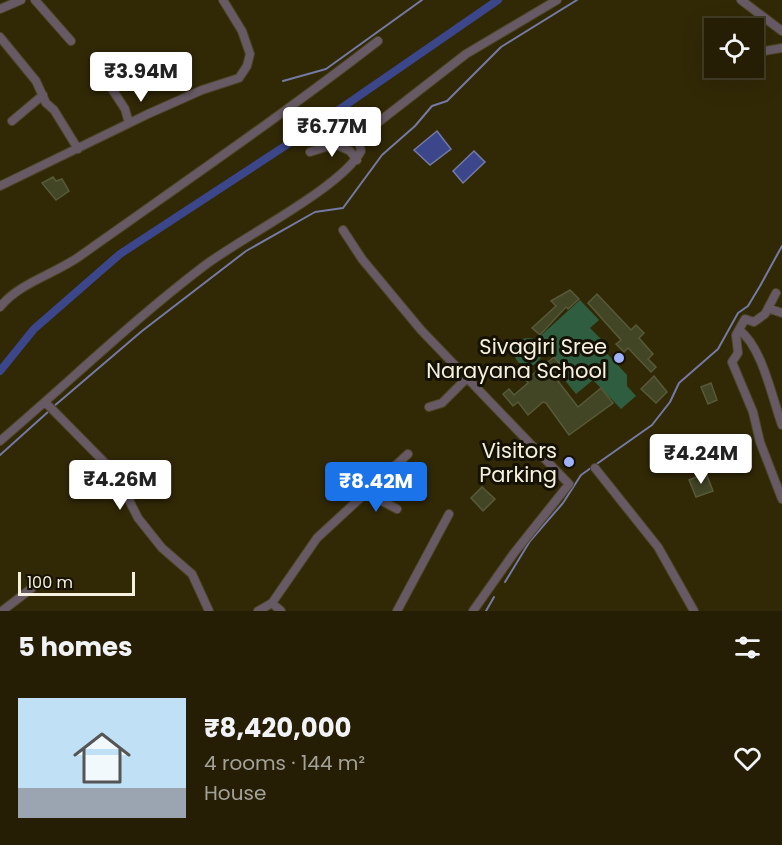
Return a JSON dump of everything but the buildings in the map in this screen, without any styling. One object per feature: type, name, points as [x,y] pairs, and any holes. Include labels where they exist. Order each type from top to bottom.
[{"type":"street","points":[[0,9],[21,0]]},
{"type":"street","points":[[35,0],[71,41]]},
{"type":"street","points":[[0,186],[202,90],[239,78],[247,66],[249,54],[242,31],[223,0]]},
{"type":"street","points":[[0,441],[132,324],[206,265],[342,174],[357,160],[361,151],[358,138],[466,54],[557,0]]},
{"type":"street","points":[[741,0],[782,31]]},
{"type":"street","points":[[0,37],[36,81],[78,149]]},
{"type":"street","points":[[0,307],[8,297],[68,265],[280,116],[378,41]]},
{"type":"street","points":[[764,51],[782,48]]},
{"type":"street","points":[[111,86],[125,109],[129,123]]},
{"type":"street","points":[[12,121],[43,95]]},
{"type":"street","points":[[310,152],[335,144],[350,151],[357,160]]},
{"type":"street","points":[[343,230],[362,259],[421,330],[569,484],[514,553],[473,611]]},
{"type":"street","points":[[776,293],[768,308],[757,321],[745,319],[735,336],[738,352],[732,363],[753,412],[760,442],[782,499]]},
{"type":"street","points":[[768,308],[782,313]]},
{"type":"street","points":[[739,330],[749,339],[755,352],[782,425]]},
{"type":"street","points":[[429,407],[442,403],[467,378]]},
{"type":"street","points":[[45,402],[116,474],[138,518],[162,548],[192,574],[209,611]]},
{"type":"street","points":[[258,611],[272,603],[317,538],[408,454]]},
{"type":"street","points":[[595,468],[657,547],[694,611]]},
{"type":"street","points":[[367,493],[397,509]]},
{"type":"street","points":[[397,611],[450,514]]},
{"type":"street","points":[[2,611],[32,588]]},
{"type":"street","points":[[272,603],[281,611]]},
{"type":"green space","points":[[580,300],[599,320],[590,328],[604,342],[600,346],[627,375],[627,386],[636,396],[621,409],[593,380],[576,394],[559,373],[564,368],[538,338]]},
{"type":"green space","points":[[528,338],[538,342],[542,352],[538,362],[528,366],[518,362],[514,352],[518,342]]},
{"type":"water","points":[[437,131],[451,149],[430,165],[414,150]]},
{"type":"water","points":[[474,151],[485,162],[463,183],[453,171]]},
{"type":"waterway","points":[[283,81],[326,69],[422,0]]},
{"type":"waterway","points":[[0,371],[34,329],[120,254],[308,131],[498,0]]},
{"type":"waterway","points":[[53,407],[142,331],[246,251],[315,212],[343,208],[382,155],[415,126],[432,106],[447,101],[501,47],[577,0]]},
{"type":"waterway","points":[[505,582],[530,541],[563,503],[581,475],[652,425],[670,402],[679,383],[718,349],[738,313],[748,306],[782,246]]},
{"type":"waterway","points":[[0,455],[49,411]]},
{"type":"waterway","points":[[486,611],[494,597]]},
{"type":"place","name":"Sivagiri Sree Narayana School","points":[[619,358]]},
{"type":"place","name":"Visitors Parking","points":[[569,462]]}]
